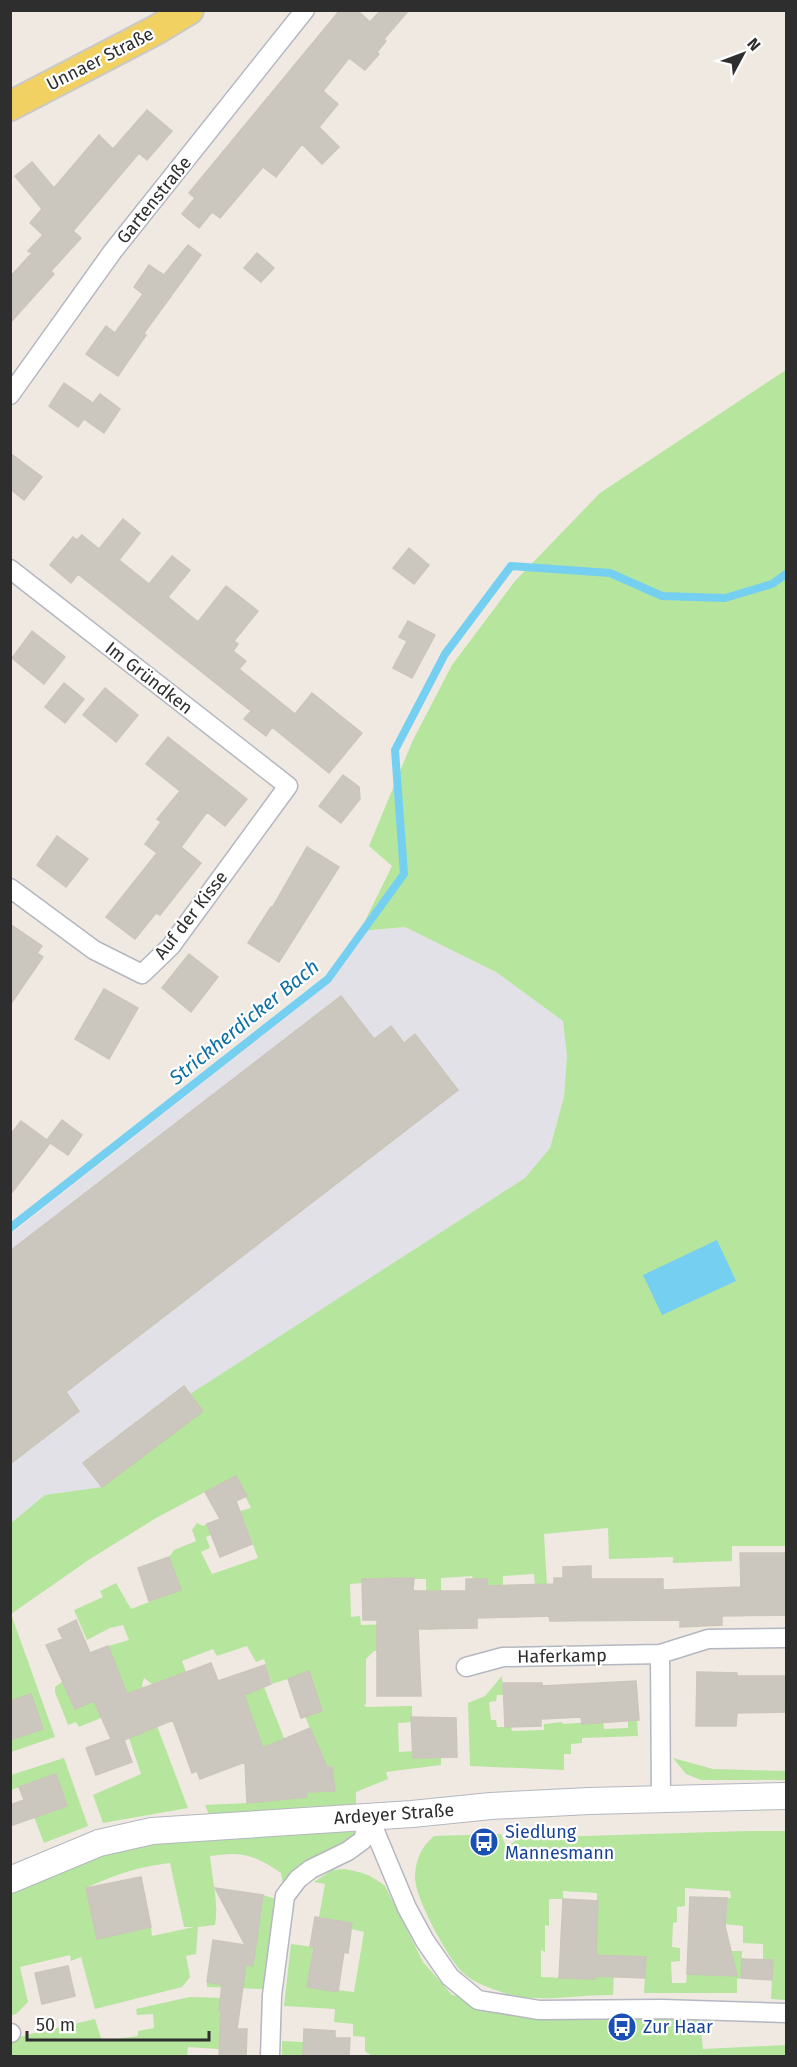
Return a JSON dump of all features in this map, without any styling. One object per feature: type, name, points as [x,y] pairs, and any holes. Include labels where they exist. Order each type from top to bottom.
[{"type":"main road","name":"Unnaer Straße","points":[[10,106],[156,30],[189,10]]},
{"type":"main road","name":"Ardeyer Straße","points":[[10,1880],[99,1843],[152,1831],[491,1806],[661,1799],[786,1797]]},
{"type":"street","name":"Gartenstraße","points":[[10,395],[113,251],[305,10]]},
{"type":"street","name":"Im Gründken","points":[[10,569],[288,786]]},
{"type":"street","name":"Auf der Kisse","points":[[10,888],[94,950],[142,974],[171,946],[288,786]]},
{"type":"street","name":"Haferkamp","points":[[466,1667],[503,1657],[660,1654],[708,1639],[786,1638]]},
{"type":"street","points":[[660,1654],[661,1799]]},
{"type":"street","points":[[369,1816],[407,1908],[425,1941],[450,1977],[478,2000],[539,2010],[640,2009],[786,2013]]},
{"type":"street","points":[[270,2056],[272,1995],[285,1896],[298,1879],[363,1840],[369,1816]]},
{"type":"shaded area","points":[[405,927],[496,972],[563,1021],[567,1056],[564,1097],[550,1148],[525,1178],[191,1394],[203,1411],[102,1487],[45,1495],[11,1523],[11,1234],[308,1000],[360,931]]},
{"type":"green space","points":[[786,370],[786,1546],[732,1546],[732,1561],[673,1563],[673,1557],[609,1559],[608,1528],[544,1534],[547,1585],[535,1585],[534,1574],[503,1576],[503,1585],[498,1586],[499,1617],[487,1618],[487,1579],[473,1579],[472,1576],[441,1578],[441,1629],[427,1630],[426,1579],[363,1579],[362,1583],[350,1584],[351,1617],[360,1616],[361,1625],[393,1624],[394,1649],[374,1651],[366,1659],[366,1704],[364,1705],[366,1707],[412,1706],[412,1722],[398,1723],[399,1752],[413,1751],[413,1758],[441,1758],[441,1765],[386,1772],[388,1779],[356,1792],[356,1817],[363,1840],[285,1896],[281,1873],[263,1862],[240,1854],[210,1856],[216,1900],[215,1925],[198,1927],[196,1954],[186,1956],[190,1977],[182,1987],[95,2009],[81,1957],[71,1961],[70,1955],[20,1967],[28,2002],[11,2016],[11,1880],[214,1826],[205,1805],[247,1803],[245,1771],[252,1770],[241,1740],[258,1734],[248,1707],[177,1733],[172,1721],[264,1687],[291,1756],[317,1745],[305,1716],[322,1710],[309,1672],[272,1684],[264,1659],[256,1662],[247,1646],[217,1656],[213,1649],[182,1661],[186,1672],[152,1684],[144,1678],[142,1685],[147,1699],[79,1727],[76,1722],[68,1725],[55,1692],[55,1687],[63,1681],[75,1709],[125,1689],[108,1646],[129,1640],[123,1625],[110,1628],[87,1640],[74,1610],[103,1597],[100,1591],[116,1583],[131,1609],[180,1590],[169,1557],[174,1550],[196,1541],[192,1530],[197,1523],[203,1526],[207,1524],[211,1535],[206,1537],[210,1548],[201,1552],[212,1574],[258,1558],[240,1511],[251,1508],[235,1476],[156,1518],[90,1559],[11,1614],[11,1523],[45,1495],[102,1487],[202,1411],[190,1394],[525,1178],[550,1148],[564,1097],[567,1056],[563,1021],[496,972],[405,927],[360,931],[392,866],[369,846],[413,740],[452,665],[515,581],[600,493]],"holes":[[[170,1863],[184,1927],[194,1927],[152,1936],[151,1927],[97,1939],[86,1888],[127,1872]]]},
{"type":"green space","points":[[11,1614],[55,1737],[11,1752]]},
{"type":"green space","points":[[502,1676],[503,1695],[497,1695],[496,1701],[489,1702],[491,1720],[496,1720],[497,1727],[511,1727],[512,1731],[544,1730],[544,1724],[603,1721],[604,1729],[628,1728],[628,1720],[637,1720],[638,1736],[582,1738],[582,1743],[571,1744],[571,1754],[564,1754],[564,1770],[470,1766],[468,1703],[485,1696]]},
{"type":"green space","points":[[157,1726],[188,1808],[103,1823],[93,1795],[141,1774],[129,1738]]},
{"type":"green space","points":[[64,1758],[88,1826],[44,1843],[34,1817],[67,1806],[55,1774],[11,1790],[11,1775]]},
{"type":"green space","points":[[673,1758],[713,1769],[786,1771],[786,1780],[701,1780],[686,1774]]},
{"type":"green space","points":[[786,1831],[786,2000],[771,1999],[773,1960],[763,1960],[763,1944],[743,1943],[743,1926],[725,1924],[726,1898],[731,1898],[730,1891],[685,1888],[685,1906],[677,1907],[677,1922],[673,1923],[672,1947],[680,1948],[680,1961],[671,1962],[672,1983],[686,1983],[687,1974],[723,1975],[722,1951],[742,1951],[741,1978],[737,1979],[737,1993],[644,1993],[646,1957],[615,1956],[613,1995],[531,1998],[504,1993],[472,1980],[463,1973],[449,1954],[426,1912],[416,1886],[418,1859],[426,1844],[434,1836],[501,1834],[505,1844],[511,1844],[519,1838]],"holes":[[[563,1891],[597,1893],[595,1979],[541,1977],[541,1950],[545,1952],[545,1925],[549,1926],[549,1899],[563,1899]]]},
{"type":"green space","points":[[345,1869],[366,1874],[385,1886],[423,1962],[452,1995],[498,2004],[699,2010],[703,2049],[786,2045],[786,2056],[372,2056],[365,2051],[365,2037],[353,2036],[353,2024],[334,2022],[335,2009],[284,2006],[291,1944],[313,1947],[308,1987],[354,1992],[364,1932],[351,1929],[352,1923],[319,1917],[325,1884],[314,1882],[332,1870]]},
{"type":"green space","points":[[263,1895],[276,1899],[263,1989],[207,1987],[207,1982],[228,1985],[242,1964],[253,1965]]},
{"type":"green space","points":[[190,1997],[221,1998],[224,2010],[219,2049],[188,2047],[187,2056],[11,2056],[10,2039],[95,2019],[102,2041],[138,2036],[138,2031],[154,2028],[153,2014],[137,2015],[136,2009]]},
{"type":"green space","points":[[282,2041],[303,2042],[303,2056],[282,2056]]},
{"type":"water","points":[[717,1240],[736,1281],[662,1315],[643,1275]]},
{"type":"building","points":[[340,10],[357,10],[370,22],[381,10],[409,10],[384,39],[386,41],[377,52],[379,54],[365,70],[349,58],[323,91],[338,104],[319,127],[339,147],[322,164],[302,144],[276,177],[263,167],[220,218],[212,212],[199,228],[182,214],[195,198],[189,193]]},
{"type":"building","points":[[147,110],[172,131],[147,160],[139,153],[73,231],[81,238],[51,271],[54,274],[10,323],[10,277],[32,253],[28,251],[43,235],[30,223],[42,209],[15,176],[32,162],[54,188],[99,135],[113,149]]},
{"type":"building","points":[[188,245],[201,255],[144,333],[146,335],[118,376],[86,354],[106,326],[115,333],[143,294],[134,287],[149,265],[164,275]]},
{"type":"building","points":[[257,253],[274,268],[261,282],[244,268]]},
{"type":"building","points":[[64,383],[93,403],[100,394],[120,409],[104,433],[84,419],[78,427],[49,406]]},
{"type":"building","points":[[10,453],[42,477],[24,500],[10,489]]},
{"type":"building","points":[[123,519],[140,533],[119,560],[149,584],[172,556],[190,570],[168,597],[198,622],[226,586],[258,611],[234,641],[238,644],[233,651],[246,661],[239,669],[295,714],[312,693],[362,733],[329,773],[272,727],[266,736],[244,719],[251,711],[78,574],[71,583],[50,565],[73,537],[77,540],[82,535],[99,549]]},
{"type":"building","points":[[409,548],[429,565],[414,584],[393,568]]},
{"type":"building","points":[[408,621],[435,635],[412,678],[393,668],[407,641],[399,637]]},
{"type":"building","points":[[32,631],[65,657],[44,684],[12,658]]},
{"type":"building","points":[[64,683],[84,699],[65,723],[45,707]]},
{"type":"building","points":[[105,688],[138,715],[116,742],[83,715]]},
{"type":"building","points":[[168,737],[247,799],[225,826],[207,812],[181,847],[201,863],[160,915],[156,913],[135,939],[106,917],[157,853],[145,844],[161,822],[157,819],[180,791],[146,764]]},
{"type":"building","points":[[343,775],[359,787],[360,799],[341,823],[319,806]]},
{"type":"building","points":[[57,836],[88,859],[66,887],[37,865]]},
{"type":"building","points":[[307,847],[339,867],[279,962],[248,943],[272,908]]},
{"type":"building","points":[[10,924],[42,946],[37,953],[43,957],[10,1005]]},
{"type":"building","points":[[189,954],[218,977],[191,1012],[162,988]]},
{"type":"building","points":[[104,989],[138,1008],[109,1059],[75,1039]]},
{"type":"building","points":[[341,996],[374,1039],[391,1026],[404,1043],[415,1034],[458,1090],[66,1392],[79,1411],[10,1464],[10,1251]]},
{"type":"building","points":[[62,1120],[82,1135],[68,1155],[50,1143],[10,1195],[10,1135],[21,1121],[47,1140]]},
{"type":"building","points":[[184,1386],[203,1411],[102,1487],[83,1463]]},
{"type":"building","points":[[236,1476],[247,1496],[236,1501],[252,1544],[220,1557],[207,1524],[220,1519],[205,1492]]},
{"type":"building","points":[[740,1553],[785,1553],[786,1615],[722,1616],[722,1625],[680,1627],[680,1620],[550,1621],[549,1616],[477,1618],[477,1628],[418,1629],[421,1696],[377,1696],[377,1620],[363,1620],[362,1579],[414,1578],[413,1591],[466,1591],[466,1579],[487,1579],[487,1586],[554,1584],[554,1578],[563,1578],[563,1567],[591,1566],[591,1579],[663,1579],[663,1590],[741,1587]]},
{"type":"building","points":[[169,1557],[181,1590],[149,1601],[138,1568]]},
{"type":"building","points":[[76,1620],[90,1653],[108,1646],[127,1694],[211,1663],[218,1681],[265,1665],[271,1684],[244,1695],[263,1748],[310,1728],[327,1767],[332,1767],[335,1791],[306,1792],[307,1797],[247,1803],[245,1762],[200,1779],[197,1771],[192,1773],[173,1720],[124,1740],[132,1762],[96,1775],[86,1748],[111,1739],[94,1701],[75,1709],[46,1645],[63,1639],[58,1629]]},
{"type":"building","points":[[309,1671],[322,1711],[301,1718],[288,1679]]},
{"type":"building","points":[[697,1672],[737,1673],[737,1676],[786,1676],[786,1712],[737,1713],[736,1726],[696,1726]]},
{"type":"building","points":[[636,1681],[639,1720],[582,1724],[581,1717],[541,1719],[541,1726],[505,1727],[503,1683],[542,1683],[542,1686]]},
{"type":"building","points":[[31,1694],[43,1729],[10,1740],[10,1701]]},
{"type":"building","points":[[411,1717],[456,1718],[457,1757],[413,1758]]},
{"type":"building","points":[[56,1774],[67,1806],[10,1826],[10,1805],[24,1800],[19,1787]]},
{"type":"building","points":[[141,1877],[151,1927],[97,1939],[86,1888]]},
{"type":"building","points":[[215,1888],[263,1895],[253,1966],[246,1965],[237,2029],[247,2029],[246,2056],[219,2056],[221,2010],[219,2010],[222,1985],[207,1982],[213,1940],[245,1945]]},
{"type":"building","points":[[690,1897],[727,1898],[725,1926],[737,1976],[687,1974]]},
{"type":"building","points":[[563,1899],[598,1901],[596,1955],[646,1957],[645,1978],[595,1976],[595,1979],[559,1978]]},
{"type":"building","points":[[315,1917],[352,1923],[348,1953],[344,1952],[338,1992],[307,1987],[314,1947],[310,1947]]},
{"type":"building","points":[[742,1959],[773,1960],[772,1980],[741,1978]]},
{"type":"building","points":[[68,1966],[75,1996],[42,2004],[35,1973]]},
{"type":"building","points":[[304,2029],[335,2031],[335,2038],[350,2038],[349,2056],[303,2056]]},
{"type":"waterway","name":"Strickherdicker Bach","points":[[10,1228],[328,979],[404,874],[395,750],[445,654],[511,566],[610,573],[662,596],[725,598],[772,584],[786,574]]},
{"type":"place","name":"Siedlung Mannesmann","points":[[484,1842]]},
{"type":"place","name":"Zur Haar","points":[[622,2027]]}]
